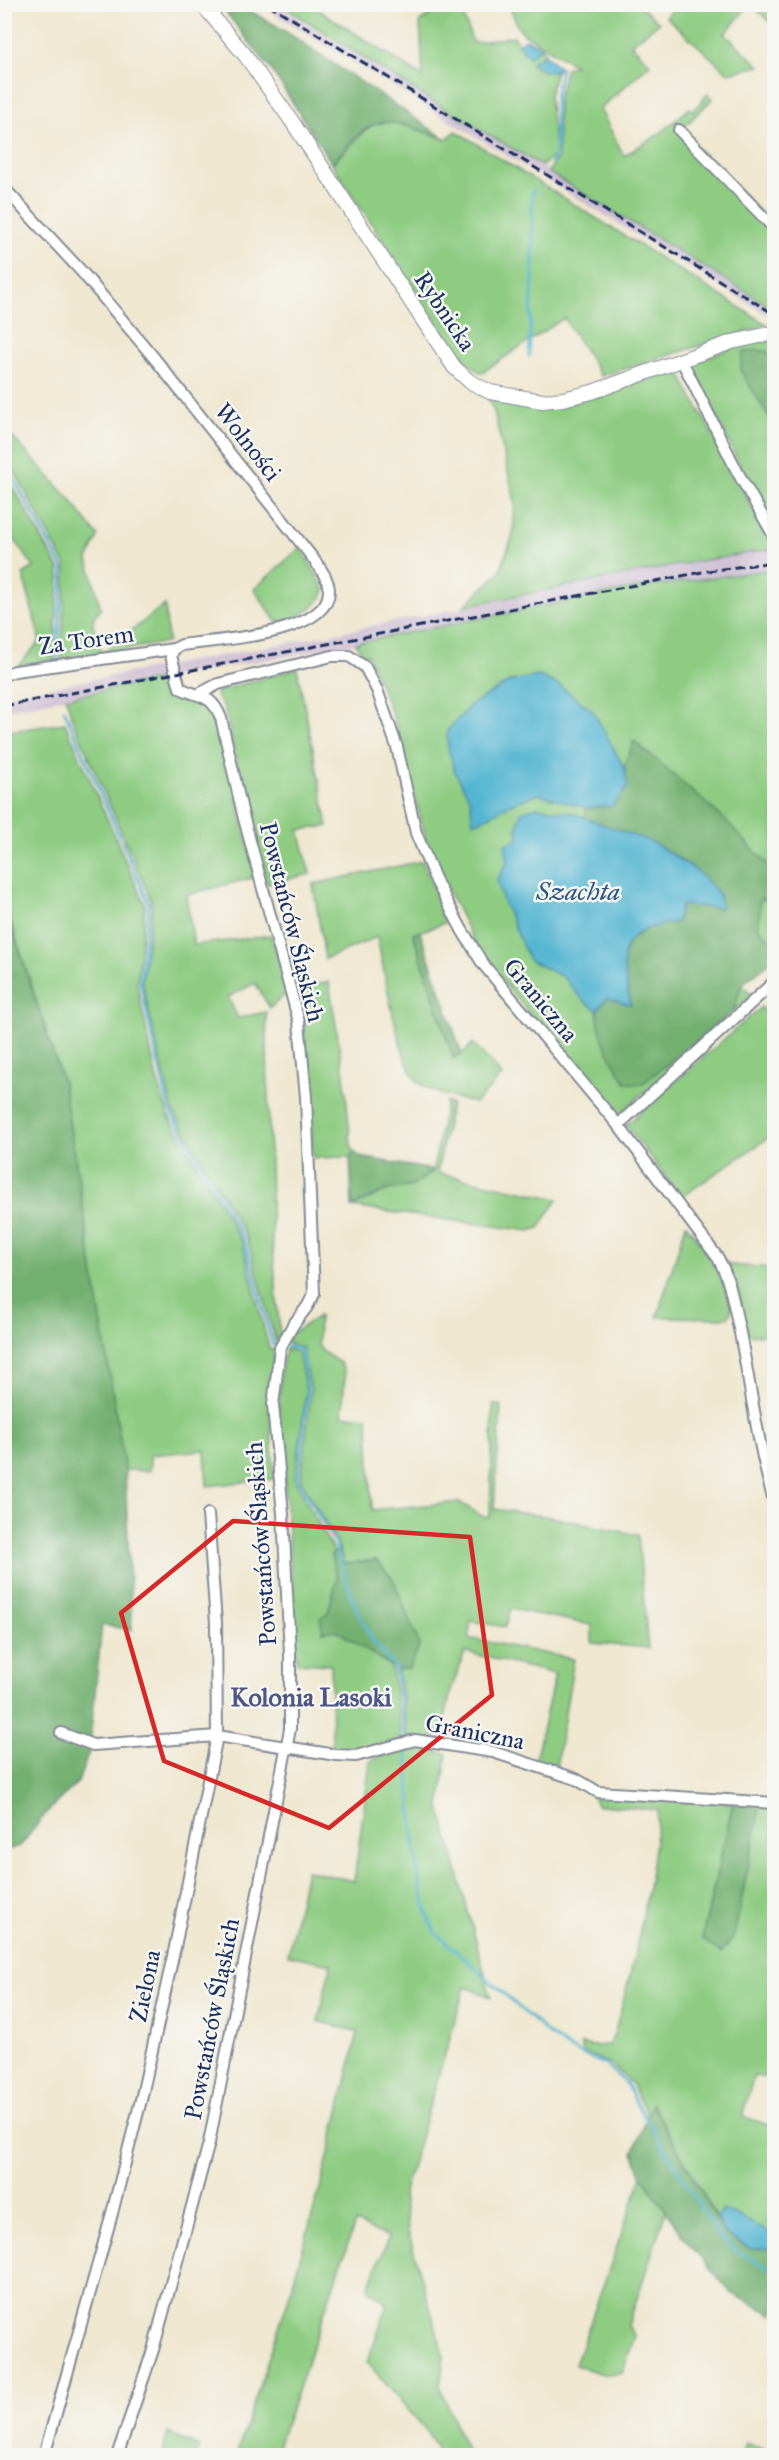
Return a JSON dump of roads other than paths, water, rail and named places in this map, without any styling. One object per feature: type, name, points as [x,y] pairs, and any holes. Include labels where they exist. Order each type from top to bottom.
[{"type":"street","name":"Rybnicka","points":[[202,4],[245,55],[285,110],[453,367],[469,381],[490,392],[542,400],[563,399],[592,392],[732,342],[774,333]]},
{"type":"street","points":[[679,130],[774,228]]},
{"type":"street","name":"Wolności","points":[[4,188],[82,272],[155,359],[227,448],[327,579],[328,597],[323,607],[310,618],[271,633],[189,644],[172,652]]},
{"type":"street","points":[[682,361],[738,474],[774,536]]},
{"type":"street","name":"Za Torem","points":[[4,675],[15,671],[172,652]]},
{"type":"street","name":"Powstańców Śląskich","points":[[117,2456],[153,2350],[209,2143],[290,1729],[290,1654],[283,1514],[273,1405],[280,1348],[293,1324],[308,1307],[314,1294],[306,1097],[295,1001],[252,849],[221,718],[211,699],[180,688],[172,652]]},
{"type":"street","name":"Graniczna","points":[[199,694],[218,684],[332,656],[349,656],[364,667],[374,681],[397,747],[416,833],[435,881],[462,930],[483,964],[618,1125],[718,1258],[725,1271],[745,1356],[758,1438],[774,1501]]},
{"type":"street","points":[[618,1125],[774,981]]},
{"type":"street","name":"Zielona","points":[[44,2456],[99,2263],[141,2100],[175,1947],[217,1736],[216,1623],[208,1515]]},
{"type":"street","name":"Graniczna","points":[[61,1733],[93,1745],[217,1736],[286,1748],[356,1756],[415,1740],[493,1752],[576,1779],[598,1792],[774,1803]]},
{"type":"water","points":[[525,39],[542,47],[529,57],[518,44]]},
{"type":"water","points":[[545,54],[561,69],[547,72],[532,65],[532,62]]},
{"type":"water","points":[[539,676],[557,684],[593,711],[624,767],[628,787],[612,806],[587,808],[538,794],[511,804],[480,821],[473,822],[470,799],[455,772],[448,748],[447,731],[471,705],[511,681]]},
{"type":"water","name":"Szachta","points":[[537,807],[572,813],[654,843],[696,870],[719,894],[721,908],[681,905],[677,922],[642,931],[632,938],[626,947],[624,957],[624,971],[631,1005],[607,998],[597,1010],[584,1001],[563,977],[529,960],[503,901],[497,880],[508,861],[505,845],[519,838],[517,829],[521,812]]},
{"type":"water","points":[[722,2211],[733,2213],[774,2235],[771,2248],[750,2249],[725,2234],[717,2218]]},
{"type":"waterway","points":[[551,163],[556,154],[555,98],[561,69]]},
{"type":"waterway","points":[[529,356],[533,277],[532,194],[534,190]]},
{"type":"waterway","points":[[4,461],[63,568],[57,662]]},
{"type":"waterway","points":[[64,709],[149,904],[140,983],[169,1109],[244,1240],[273,1345],[278,1346]]},
{"type":"waterway","points":[[287,1347],[300,1349],[308,1389],[298,1480],[334,1542],[351,1596],[371,1638],[395,1668],[405,1737]]},
{"type":"waterway","points":[[406,1747],[417,1867],[427,1913],[435,1932],[551,2036],[570,2049],[606,2065],[626,2083],[720,2238],[738,2252],[774,2270]]},
{"type":"railway","points":[[268,4],[774,314]]},
{"type":"railway","points":[[4,706],[708,571],[774,562]]},
{"type":"district","name":"Kolonia Lasoki","points":[[311,1697]]}]
